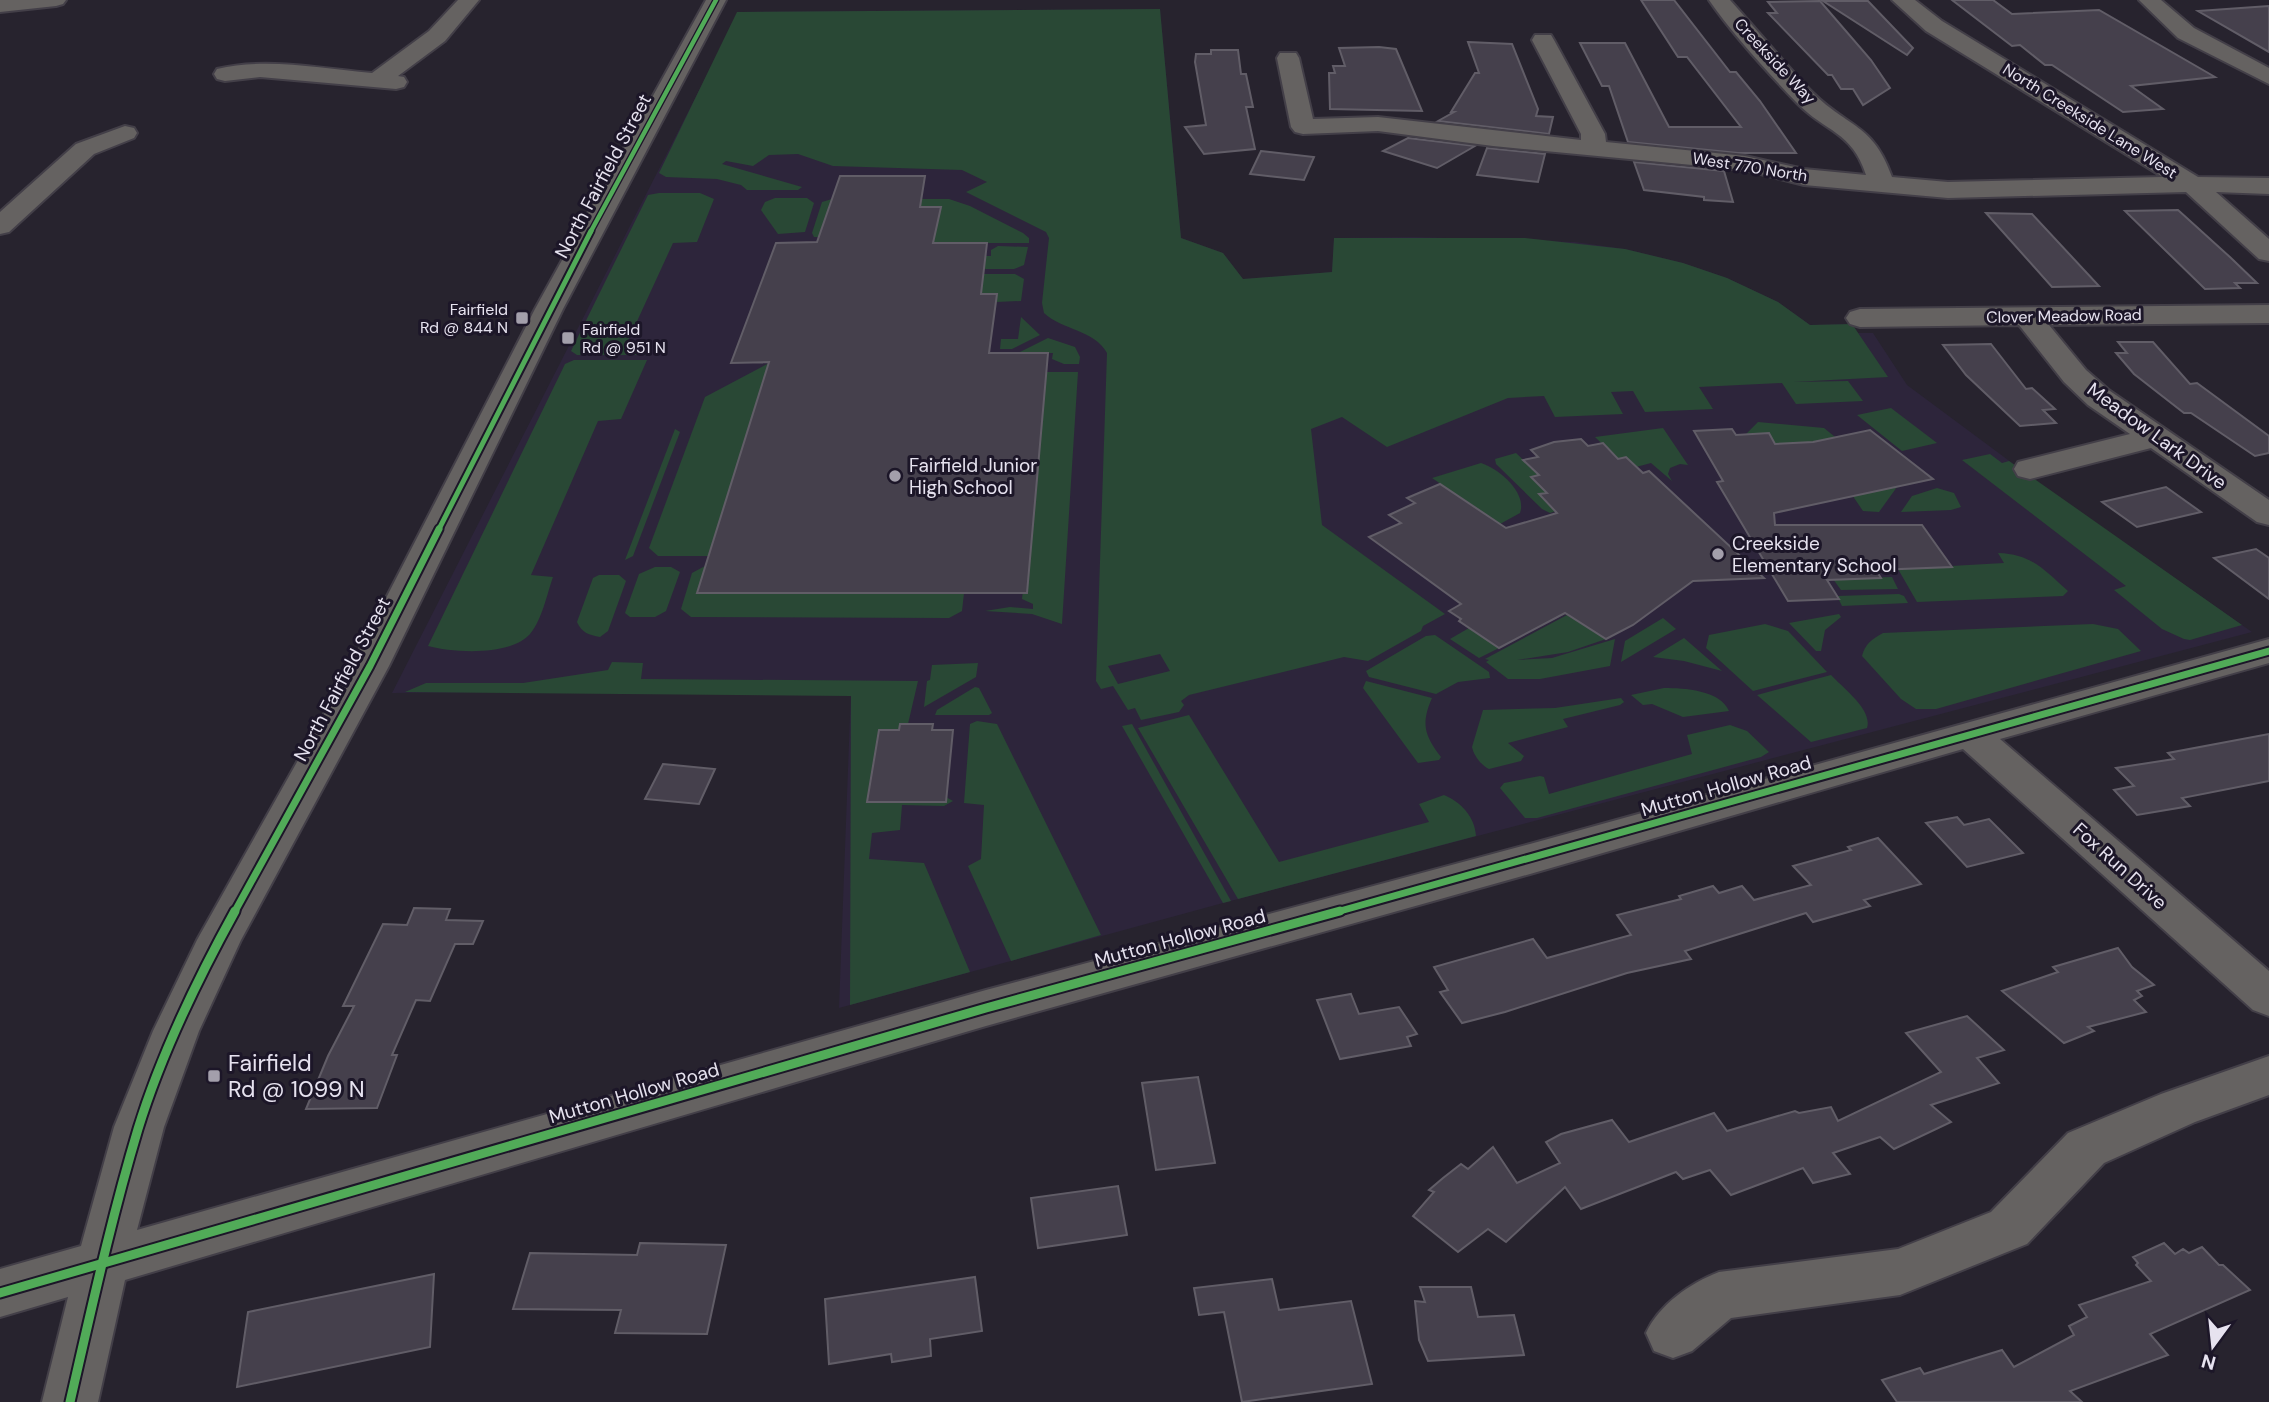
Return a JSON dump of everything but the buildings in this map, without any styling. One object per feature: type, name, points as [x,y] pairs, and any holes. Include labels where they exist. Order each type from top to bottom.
[{"type":"street","points":[[0,6],[56,0]]},
{"type":"street","points":[[225,74],[260,70],[387,81],[437,36],[469,0]]},
{"type":"street","name":"North Fairfield Street","points":[[70,1402],[102,1264],[139,1127],[176,1031],[219,940],[370,666],[549,309],[716,0]]},
{"type":"street","name":"Creekside Way","points":[[1719,0],[1807,100],[1859,138],[1873,158],[1882,184]]},
{"type":"street","name":"North Creekside Lane West","points":[[1902,0],[1934,26],[2192,184],[2269,253]]},
{"type":"street","points":[[2149,0],[2186,33],[2269,77]]},
{"type":"street","points":[[1543,40],[1593,134],[1594,149]]},
{"type":"street","name":"West 770 North","points":[[1288,58],[1303,127],[1378,124],[1745,163],[1804,177],[1882,184],[1989,190],[2192,184],[2269,186]]},
{"type":"street","points":[[0,226],[85,149],[125,132]]},
{"type":"street","name":"Clover Meadow Road","points":[[1860,318],[2269,313]]},
{"type":"street","name":"Meadow Lark Drive","points":[[2027,316],[2075,376],[2099,398],[2269,515]]},
{"type":"street","points":[[2030,469],[2156,438]]},
{"type":"street","name":"Mutton Hollow Road","points":[[0,1293],[986,1008],[1530,859],[2269,651]]},
{"type":"street","name":"Fox Run Drive","points":[[1970,734],[2269,998]]},
{"type":"street","points":[[1673,1333],[1719,1296],[1900,1272],[2009,1228],[2086,1148],[2178,1108],[2269,1075]]},
{"type":"shaded area","points":[[1160,9],[1181,238],[1223,253],[1243,279],[1332,272],[1334,238],[1414,237],[1575,242],[1625,249],[1683,263],[1727,278],[1778,302],[1810,325],[1852,324],[1858,333],[1873,333],[1907,385],[2043,486],[2252,632],[1223,903],[839,1008],[851,689],[392,693],[739,12]]},
{"type":"green space","points":[[1160,9],[1181,238],[1223,253],[1243,279],[1332,272],[1334,238],[1525,238],[1625,249],[1683,263],[1727,278],[1778,302],[1810,325],[1852,324],[1888,377],[1793,382],[1848,381],[1863,401],[1796,404],[1782,383],[1699,387],[1713,409],[1645,412],[1633,391],[1611,392],[1623,414],[1555,417],[1544,396],[1508,398],[1387,447],[1342,417],[1311,429],[1322,525],[1445,614],[1368,661],[1344,657],[1189,695],[1181,701],[1184,705],[1179,712],[1141,720],[1135,708],[1128,710],[1113,686],[1101,689],[1096,681],[1107,353],[1095,339],[1051,319],[1044,313],[1042,303],[1049,238],[1046,232],[966,192],[987,182],[962,170],[833,166],[798,154],[769,155],[753,166],[726,161],[722,164],[802,187],[798,190],[747,190],[741,185],[717,179],[666,177],[659,173],[737,12]],"holes":[[[1160,654],[1170,671],[1118,684],[1108,666]]]},
{"type":"green space","points":[[700,193],[714,199],[697,242],[673,243],[627,343],[652,344],[649,355],[577,355],[571,351],[648,195]]},
{"type":"green space","points":[[775,198],[807,198],[814,203],[805,232],[778,234],[761,210],[765,202]]},
{"type":"green space","points":[[832,199],[949,199],[970,206],[1023,233],[1029,238],[1029,243],[933,243],[940,207],[829,207],[819,237],[814,237],[812,233],[822,202]]},
{"type":"green space","points":[[998,246],[1028,247],[1024,265],[1014,269],[984,269],[986,256],[991,256],[991,250]]},
{"type":"green space","points":[[983,274],[1015,274],[1024,279],[1021,301],[996,302],[997,294],[981,294]]},
{"type":"green space","points":[[1021,317],[1040,335],[1012,349],[1000,349],[1001,339],[1018,339]]},
{"type":"green space","points":[[1048,338],[1075,347],[1080,357],[1079,364],[1064,364],[1052,359],[1053,353],[1018,353]]},
{"type":"green space","points":[[574,360],[647,360],[621,419],[598,421],[531,575],[553,577],[538,622],[530,634],[510,646],[467,651],[428,646],[565,364]]},
{"type":"green space","points":[[769,363],[709,556],[658,556],[649,548],[705,397]]},
{"type":"green space","points":[[1046,372],[1078,372],[1062,624],[1032,614],[985,611],[1010,607],[1033,609],[1033,604],[1022,599]]},
{"type":"green space","points":[[1891,408],[1937,443],[1902,451],[1857,415]]},
{"type":"green space","points":[[1758,422],[1824,428],[1897,487],[1879,512],[1863,511],[1816,442],[1775,444],[1769,433],[1746,434]]},
{"type":"green space","points":[[1663,428],[1688,465],[1680,464],[1670,468],[1668,474],[1672,481],[1651,463],[1636,467],[1626,457],[1618,459],[1595,437]]},
{"type":"green space","points":[[675,429],[680,432],[633,556],[625,560]]},
{"type":"green space","points":[[1516,453],[1539,475],[1531,477],[1547,493],[1540,495],[1556,511],[1550,513],[1542,509],[1496,464],[1495,459]]},
{"type":"green space","points":[[1990,454],[2002,463],[2009,461],[2242,625],[2190,640],[2162,629],[2114,590],[2126,586],[1962,460]]},
{"type":"green space","points":[[1481,463],[1504,476],[1520,498],[1520,513],[1500,524],[1432,478]]},
{"type":"green space","points":[[1937,488],[1954,493],[1961,507],[1951,510],[1901,512],[1912,496]]},
{"type":"green space","points":[[1998,553],[2029,560],[2068,591],[2063,596],[1917,602],[1898,569],[2004,563]]},
{"type":"green space","points":[[705,566],[698,593],[964,593],[962,611],[949,618],[691,617],[681,609],[692,573]]},
{"type":"green space","points":[[655,567],[671,567],[680,572],[666,611],[655,617],[630,617],[625,613],[639,574]]},
{"type":"green space","points":[[599,575],[619,575],[626,581],[608,631],[600,637],[586,633],[577,622],[593,578]]},
{"type":"green space","points":[[1892,577],[1898,589],[1841,590],[1833,579]]},
{"type":"green space","points":[[1837,596],[1904,596],[1908,603],[1842,606]]},
{"type":"green space","points":[[1839,614],[1841,617],[1825,630],[1821,651],[1816,651],[1789,623]]},
{"type":"green space","points":[[1567,615],[1606,639],[1568,652],[1517,660],[1552,658],[1615,639],[1610,666],[1540,679],[1508,679],[1486,662],[1489,660],[1485,659]]},
{"type":"green space","points":[[1663,618],[1676,629],[1621,662],[1625,641]]},
{"type":"green space","points":[[1765,624],[1788,631],[1827,672],[1753,691],[1706,648],[1709,635]]},
{"type":"green space","points":[[2093,624],[2118,629],[2141,651],[1936,709],[1916,709],[1901,699],[1862,656],[1870,642],[1883,633]]},
{"type":"green space","points":[[1469,628],[1499,648],[1479,658],[1450,639]]},
{"type":"green space","points":[[1435,635],[1489,672],[1490,678],[1458,682],[1436,694],[1369,677],[1366,671],[1426,636]]},
{"type":"green space","points":[[1684,638],[1722,671],[1684,661],[1653,657]]},
{"type":"green space","points":[[612,662],[643,663],[641,679],[918,681],[908,724],[900,724],[899,730],[879,730],[867,801],[946,802],[946,797],[953,801],[944,806],[902,805],[900,830],[872,833],[869,859],[924,863],[970,972],[850,1005],[851,696],[405,692],[426,683],[523,683],[608,670]]},
{"type":"green space","points":[[978,663],[976,677],[924,707],[932,665]]},
{"type":"green space","points":[[1831,675],[1866,714],[1867,728],[1811,742],[1757,695]]},
{"type":"green space","points":[[1366,681],[1432,698],[1426,715],[1426,729],[1441,757],[1439,760],[1418,763],[1363,688]]},
{"type":"green space","points":[[975,687],[979,688],[992,713],[935,715],[937,710]]},
{"type":"green space","points":[[1664,688],[1710,694],[1729,711],[1683,717],[1652,704],[1643,705],[1631,695]]},
{"type":"green space","points":[[1621,698],[1624,702],[1620,705],[1563,719],[1568,727],[1508,743],[1524,756],[1521,761],[1489,769],[1481,763],[1473,750],[1483,710],[1555,708]]},
{"type":"green space","points":[[1189,715],[1279,862],[1429,822],[1419,804],[1444,795],[1466,811],[1476,836],[1238,899],[1138,728]]},
{"type":"green space","points":[[977,721],[997,724],[1101,935],[1011,961],[968,866],[981,859],[984,805],[964,803],[970,724]]},
{"type":"green space","points":[[1132,724],[1231,901],[1223,903],[1122,726]]},
{"type":"green space","points":[[1730,725],[1747,731],[1769,752],[1761,757],[1537,818],[1525,818],[1500,788],[1504,783],[1540,776],[1544,777],[1549,794],[1692,754],[1687,735]]},
{"type":"cycle path","points":[[70,1402],[102,1264],[139,1127],[176,1031],[219,940],[370,666],[549,309],[716,0]]},
{"type":"cycle path","points":[[0,1293],[986,1008],[1530,859],[2269,651]]},
{"type":"place","name":"Fairfield Rd @ 844 N","points":[[522,318]]},
{"type":"place","name":"Fairfield Rd @ 951 N","points":[[568,338]]},
{"type":"place","name":"Fairfield Junior High School","points":[[895,476]]},
{"type":"place","name":"Creekside Elementary School","points":[[1718,554]]},
{"type":"place","name":"Fairfield Rd @ 1099 N","points":[[214,1076]]}]
